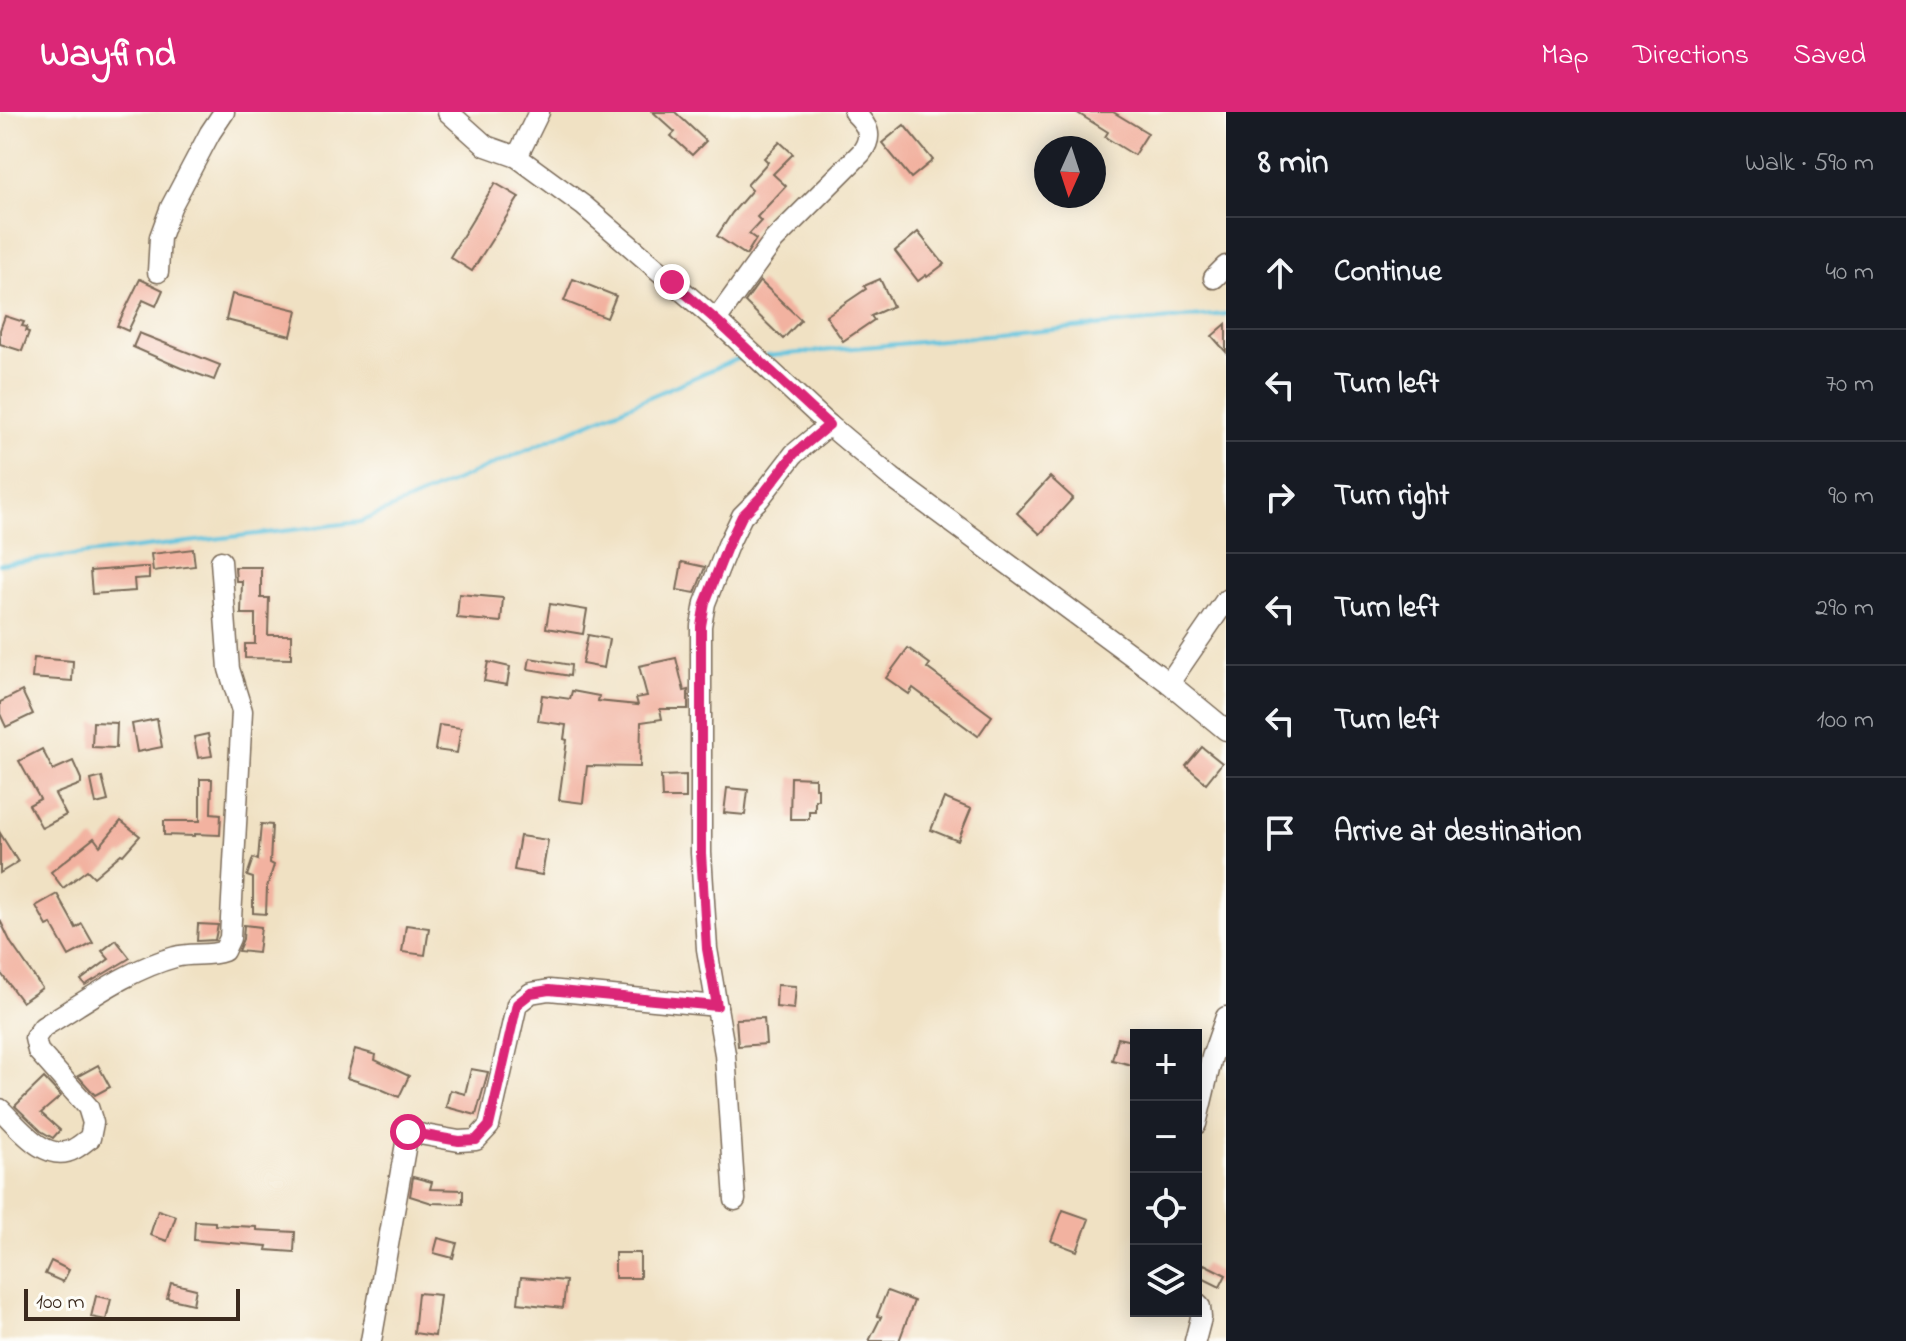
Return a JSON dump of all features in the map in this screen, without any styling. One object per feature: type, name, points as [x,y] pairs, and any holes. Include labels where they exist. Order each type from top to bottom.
[{"type":"street","points":[[158,272],[160,237],[171,207],[224,112]]},
{"type":"street","points":[[448,112],[486,146],[517,157],[584,206],[892,478],[1169,683],[1226,730]]},
{"type":"street","points":[[517,157],[539,112]]},
{"type":"street","points":[[716,320],[774,240],[869,143],[869,131],[854,112]]},
{"type":"street","points":[[735,1200],[725,1054],[707,949],[701,853],[701,626],[705,603],[742,516],[794,454],[829,425]]},
{"type":"street","points":[[0,1109],[41,1148],[57,1154],[72,1151],[90,1138],[93,1123],[88,1107],[38,1051],[35,1038],[43,1027],[131,974],[177,956],[215,955],[224,951],[230,938],[242,711],[229,669],[221,561]]},
{"type":"street","points":[[1169,683],[1226,600]]},
{"type":"street","points":[[1169,683],[1226,607]]},
{"type":"street","points":[[371,1341],[408,1132],[459,1141],[476,1140],[489,1126],[517,1004],[531,993],[549,990],[717,1006]]},
{"type":"street","points":[[1201,1101],[1226,1017]]},
{"type":"street","points":[[1195,1341],[1201,1317]]},
{"type":"building","points":[[653,112],[675,112],[706,141],[692,155],[671,136],[675,132]]},
{"type":"building","points":[[1076,112],[1113,112],[1148,133],[1134,155],[1106,138],[1108,132]]},
{"type":"building","points":[[904,125],[933,160],[911,178],[882,143]]},
{"type":"building","points":[[780,142],[793,154],[773,174],[786,186],[757,217],[761,221],[749,234],[756,239],[746,255],[717,236],[752,190],[747,185],[768,162],[764,158]]},
{"type":"building","points":[[495,183],[519,197],[472,271],[450,257]]},
{"type":"building","points":[[918,232],[944,264],[918,281],[895,251]]},
{"type":"building","points":[[140,279],[163,290],[156,306],[143,300],[128,331],[117,326]]},
{"type":"building","points":[[573,279],[616,296],[607,318],[564,301]]},
{"type":"building","points":[[880,279],[893,306],[871,316],[874,320],[843,341],[826,316],[866,289],[864,286]]},
{"type":"building","points":[[760,281],[801,320],[783,339],[745,302]]},
{"type":"building","points":[[232,294],[297,310],[291,336],[226,320]]},
{"type":"building","points":[[5,316],[24,322],[22,326],[27,327],[26,331],[29,332],[22,351],[0,344],[0,330]]},
{"type":"building","points":[[1226,324],[1226,352],[1212,336]]},
{"type":"building","points":[[139,333],[220,365],[214,380],[133,347]]},
{"type":"building","points":[[1050,477],[1073,498],[1040,534],[1017,513]]},
{"type":"building","points":[[193,549],[195,566],[153,571],[151,554]]},
{"type":"building","points":[[682,562],[705,567],[695,593],[677,590]]},
{"type":"building","points":[[149,567],[149,578],[134,579],[135,591],[92,594],[90,571]]},
{"type":"building","points":[[235,567],[261,567],[261,598],[269,598],[268,635],[291,635],[291,659],[245,658],[245,644],[255,644],[255,614],[241,614],[242,581],[236,581]]},
{"type":"building","points":[[459,594],[503,598],[501,622],[457,618]]},
{"type":"building","points":[[550,604],[587,610],[583,634],[546,628]]},
{"type":"building","points":[[588,635],[609,639],[604,668],[582,664]]},
{"type":"building","points":[[908,648],[930,664],[927,668],[992,716],[978,736],[913,688],[909,694],[886,678]]},
{"type":"building","points":[[34,658],[73,661],[72,681],[32,678]]},
{"type":"building","points":[[530,658],[571,665],[570,676],[528,669]]},
{"type":"building","points":[[676,658],[684,691],[688,690],[688,709],[660,709],[662,719],[641,722],[640,767],[587,766],[583,803],[559,800],[566,725],[538,721],[542,695],[570,699],[572,691],[599,696],[598,701],[638,705],[636,698],[647,696],[639,666]]},
{"type":"building","points":[[488,662],[510,667],[507,685],[484,681]]},
{"type":"building","points":[[22,691],[33,714],[6,727],[0,714],[0,702]]},
{"type":"building","points":[[157,719],[162,747],[137,752],[132,724]]},
{"type":"building","points":[[93,722],[117,723],[116,748],[92,747]]},
{"type":"building","points":[[439,725],[461,728],[457,753],[435,750]]},
{"type":"building","points":[[208,734],[212,756],[198,758],[194,737]]},
{"type":"building","points":[[1202,747],[1222,763],[1206,783],[1186,766]]},
{"type":"building","points":[[42,749],[53,770],[73,761],[81,784],[55,794],[66,815],[42,828],[29,805],[40,799],[19,761]]},
{"type":"building","points":[[686,775],[686,798],[662,798],[661,776]]},
{"type":"building","points":[[102,777],[108,801],[96,804],[91,780]]},
{"type":"building","points":[[791,777],[815,778],[818,800],[815,800],[815,811],[809,811],[809,819],[790,819]]},
{"type":"building","points":[[200,779],[212,779],[211,813],[221,814],[220,835],[164,835],[164,821],[200,821]]},
{"type":"building","points":[[727,788],[748,790],[745,815],[724,813]]},
{"type":"building","points":[[944,798],[971,809],[958,841],[931,830]]},
{"type":"building","points":[[121,821],[140,836],[123,855],[94,877],[87,870],[63,888],[51,872],[94,838],[100,846]]},
{"type":"building","points":[[261,824],[272,825],[270,863],[274,865],[267,887],[266,914],[253,913],[253,878],[247,876],[253,858],[258,860]]},
{"type":"building","points":[[0,833],[18,862],[0,873]]},
{"type":"building","points":[[520,836],[548,840],[542,875],[514,870]]},
{"type":"building","points":[[57,894],[76,928],[82,924],[93,943],[69,956],[51,924],[47,926],[36,906]]},
{"type":"building","points":[[0,920],[11,943],[42,988],[22,1002],[0,972]]},
{"type":"building","points":[[198,924],[218,925],[215,940],[197,941]]},
{"type":"building","points":[[244,925],[261,927],[258,953],[238,951]]},
{"type":"building","points":[[406,925],[429,928],[425,955],[402,952]]},
{"type":"building","points":[[116,940],[130,958],[85,985],[81,980],[109,959],[102,951]]},
{"type":"building","points":[[777,985],[796,986],[794,1009],[776,1007]]},
{"type":"building","points":[[764,1018],[766,1044],[738,1046],[736,1019]]},
{"type":"building","points":[[1118,1038],[1130,1041],[1130,1064],[1112,1060]]},
{"type":"building","points":[[355,1049],[376,1055],[375,1060],[409,1076],[399,1097],[347,1078]]},
{"type":"building","points":[[98,1065],[110,1087],[95,1095],[78,1076]]},
{"type":"building","points":[[471,1069],[488,1072],[476,1115],[446,1107],[450,1090],[465,1094]]},
{"type":"building","points":[[44,1078],[61,1096],[41,1113],[60,1130],[53,1138],[15,1106]]},
{"type":"building","points":[[413,1177],[432,1182],[430,1189],[463,1190],[463,1204],[432,1203],[410,1196]]},
{"type":"building","points":[[158,1210],[176,1216],[167,1241],[150,1235]]},
{"type":"building","points":[[1063,1210],[1089,1219],[1077,1251],[1051,1241]]},
{"type":"building","points":[[195,1221],[295,1232],[294,1252],[266,1250],[267,1246],[194,1240]]},
{"type":"building","points":[[438,1238],[457,1243],[453,1258],[434,1253]]},
{"type":"building","points":[[615,1253],[640,1253],[640,1278],[615,1278]]},
{"type":"building","points":[[51,1261],[69,1270],[63,1282],[45,1274]]},
{"type":"building","points":[[1204,1264],[1226,1275],[1220,1287],[1202,1278]]},
{"type":"building","points":[[521,1277],[566,1281],[563,1308],[518,1303]]},
{"type":"building","points":[[171,1283],[196,1289],[193,1304],[167,1298]]},
{"type":"building","points":[[887,1291],[914,1301],[899,1341],[869,1341],[881,1317],[877,1316]]},
{"type":"building","points":[[418,1293],[440,1295],[435,1336],[414,1333]]},
{"type":"building","points":[[96,1296],[111,1299],[106,1320],[91,1317]]},
{"type":"waterway","points":[[766,356],[1226,314]]},
{"type":"waterway","points":[[0,564],[360,522],[737,359],[746,358]]},
{"type":"route","points":[[408,1132],[459,1141],[476,1140],[489,1126],[517,1004],[531,993],[549,990],[717,1006],[707,949],[701,853],[701,626],[705,603],[742,516],[794,454],[829,425],[672,282]]}]
